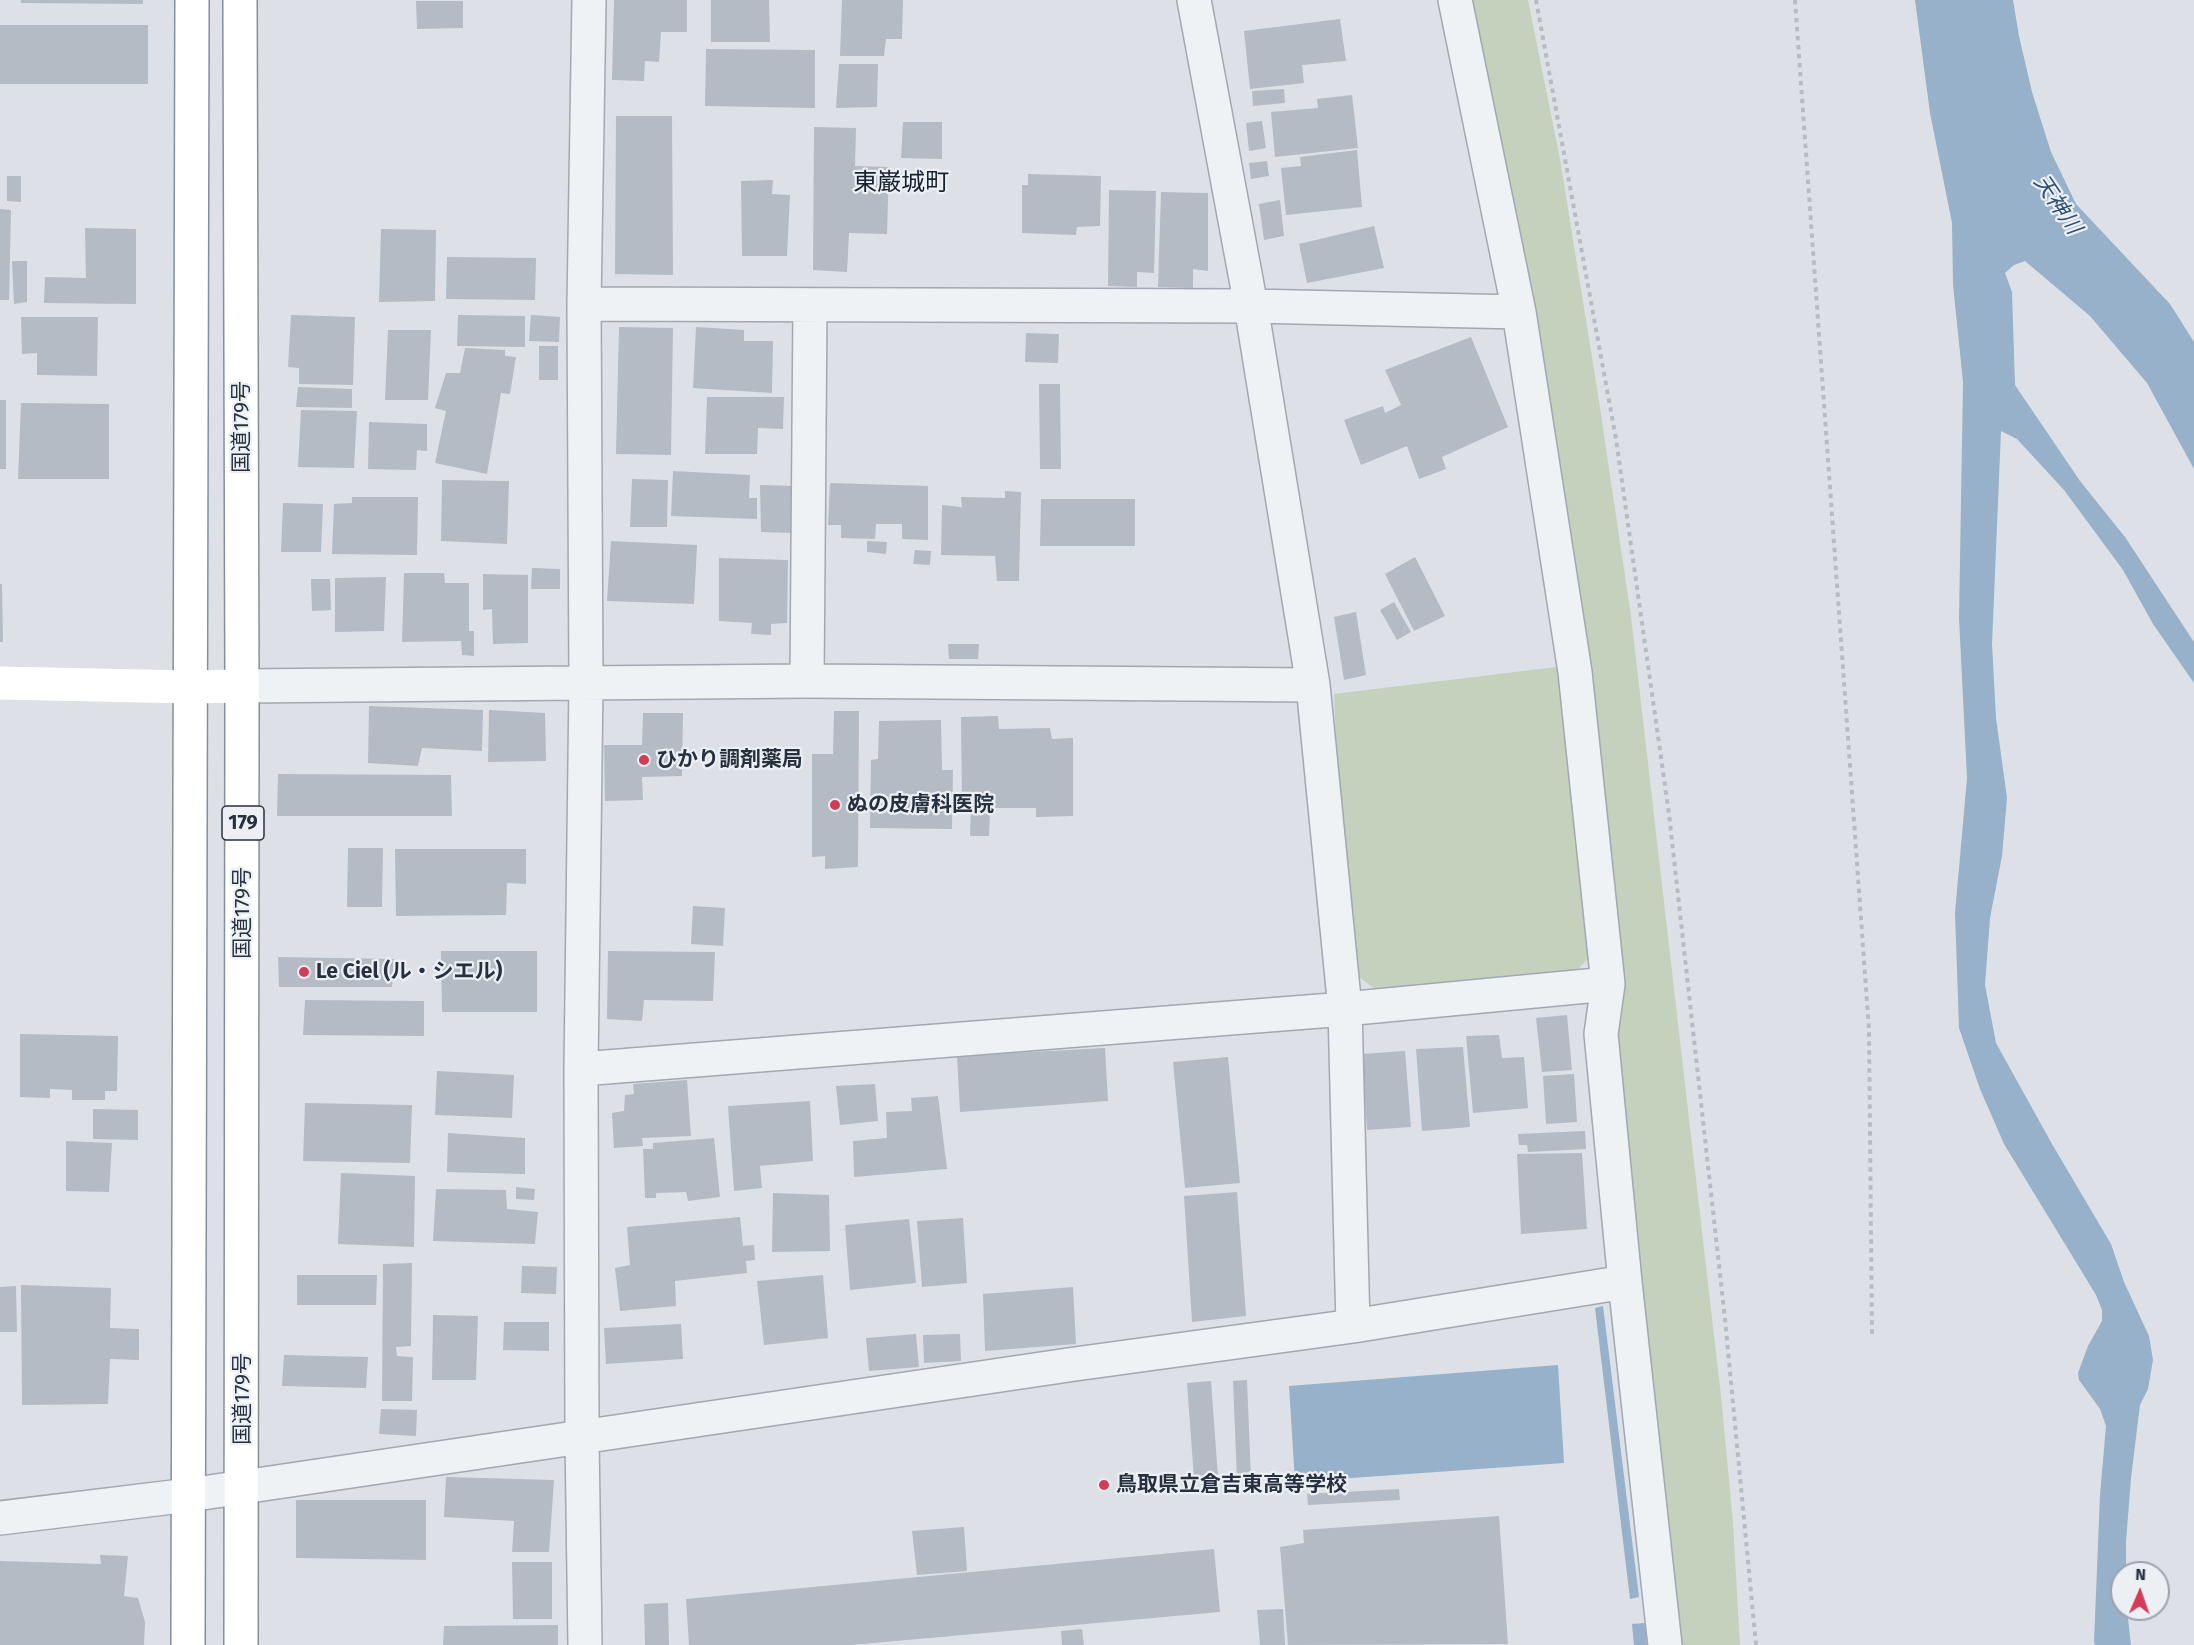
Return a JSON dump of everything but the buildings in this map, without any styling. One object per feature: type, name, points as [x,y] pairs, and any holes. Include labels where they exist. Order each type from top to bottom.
[{"type":"main road","name":"179","points":[[188,1645],[192,0]]},
{"type":"main road","name":"国道179号","points":[[240,0],[243,686],[241,1645]]},
{"type":"main road","points":[[0,683],[243,686]]},
{"type":"street","points":[[585,1645],[581,1069],[586,683],[584,304],[589,0]]},
{"type":"street","points":[[1194,0],[1251,306],[1313,685],[1345,1009],[1353,1326]]},
{"type":"street","points":[[1455,0],[1519,312],[1575,672],[1608,984],[1601,1034],[1625,1282],[1665,1645]]},
{"type":"street","points":[[584,304],[1251,306],[1519,312]]},
{"type":"street","points":[[807,681],[810,306]]},
{"type":"street","points":[[243,686],[807,681],[1313,685]]},
{"type":"street","points":[[581,1069],[1345,1009],[1608,984]]},
{"type":"street","points":[[0,1518],[189,1495],[1075,1364],[1353,1326],[1625,1282]]},
{"type":"path","points":[[1536,0],[1616,439],[1669,814],[1725,1318],[1756,1645]]},
{"type":"path","points":[[1795,0],[1840,656],[1869,1030],[1872,1336]]},
{"type":"green space","points":[[1467,0],[1528,0],[1560,159],[1631,616],[1721,1396],[1733,1522],[1740,1645],[1682,1645],[1619,1068],[1615,967]]},
{"type":"green space","points":[[1564,666],[1594,953],[1575,972],[1375,989],[1353,973],[1338,808],[1334,694]]},
{"type":"water","name":"天神川","points":[[1915,0],[2013,0],[2032,92],[2051,152],[2076,204],[2170,304],[2194,342],[2194,469],[2147,383],[2090,316],[2025,261],[2014,265],[2005,273],[2012,292],[2015,385],[2080,481],[2125,537],[2194,642],[2194,683],[2153,624],[2123,570],[2064,490],[2017,439],[2001,431],[1992,644],[1996,718],[2007,798],[2002,856],[1990,918],[1985,985],[1996,1043],[2111,1244],[2124,1282],[2149,1336],[2153,1360],[2148,1389],[2140,1405],[2131,1478],[2126,1561],[2110,1561],[2110,1621],[2128,1621],[2131,1645],[2095,1645],[2094,1642],[2100,1495],[2106,1426],[2100,1409],[2079,1380],[2078,1373],[2088,1346],[2102,1321],[2102,1310],[2096,1295],[2004,1144],[1980,1089],[1959,1028],[1955,913],[1967,778],[1959,618],[1963,382],[1953,285],[1952,223],[1930,113]]},
{"type":"water","points":[[1603,1306],[1639,1597],[1630,1599],[1595,1308]]},
{"type":"water","points":[[1558,1365],[1564,1463],[1295,1482],[1289,1386]]},
{"type":"water","points":[[1645,1623],[1647,1645],[1634,1645],[1632,1624]]},
{"type":"place","name":"ひかり調剤薬局","points":[[644,760]]},
{"type":"place","name":"ぬの皮膚科医院","points":[[835,805]]},
{"type":"place","name":"Le Ciel (ル・シエル)","points":[[304,972]]},
{"type":"place","name":"鳥取県立倉吉東高等学校","points":[[1104,1485]]},
{"type":"district","name":"東巌城町","points":[[901,183]]}]
